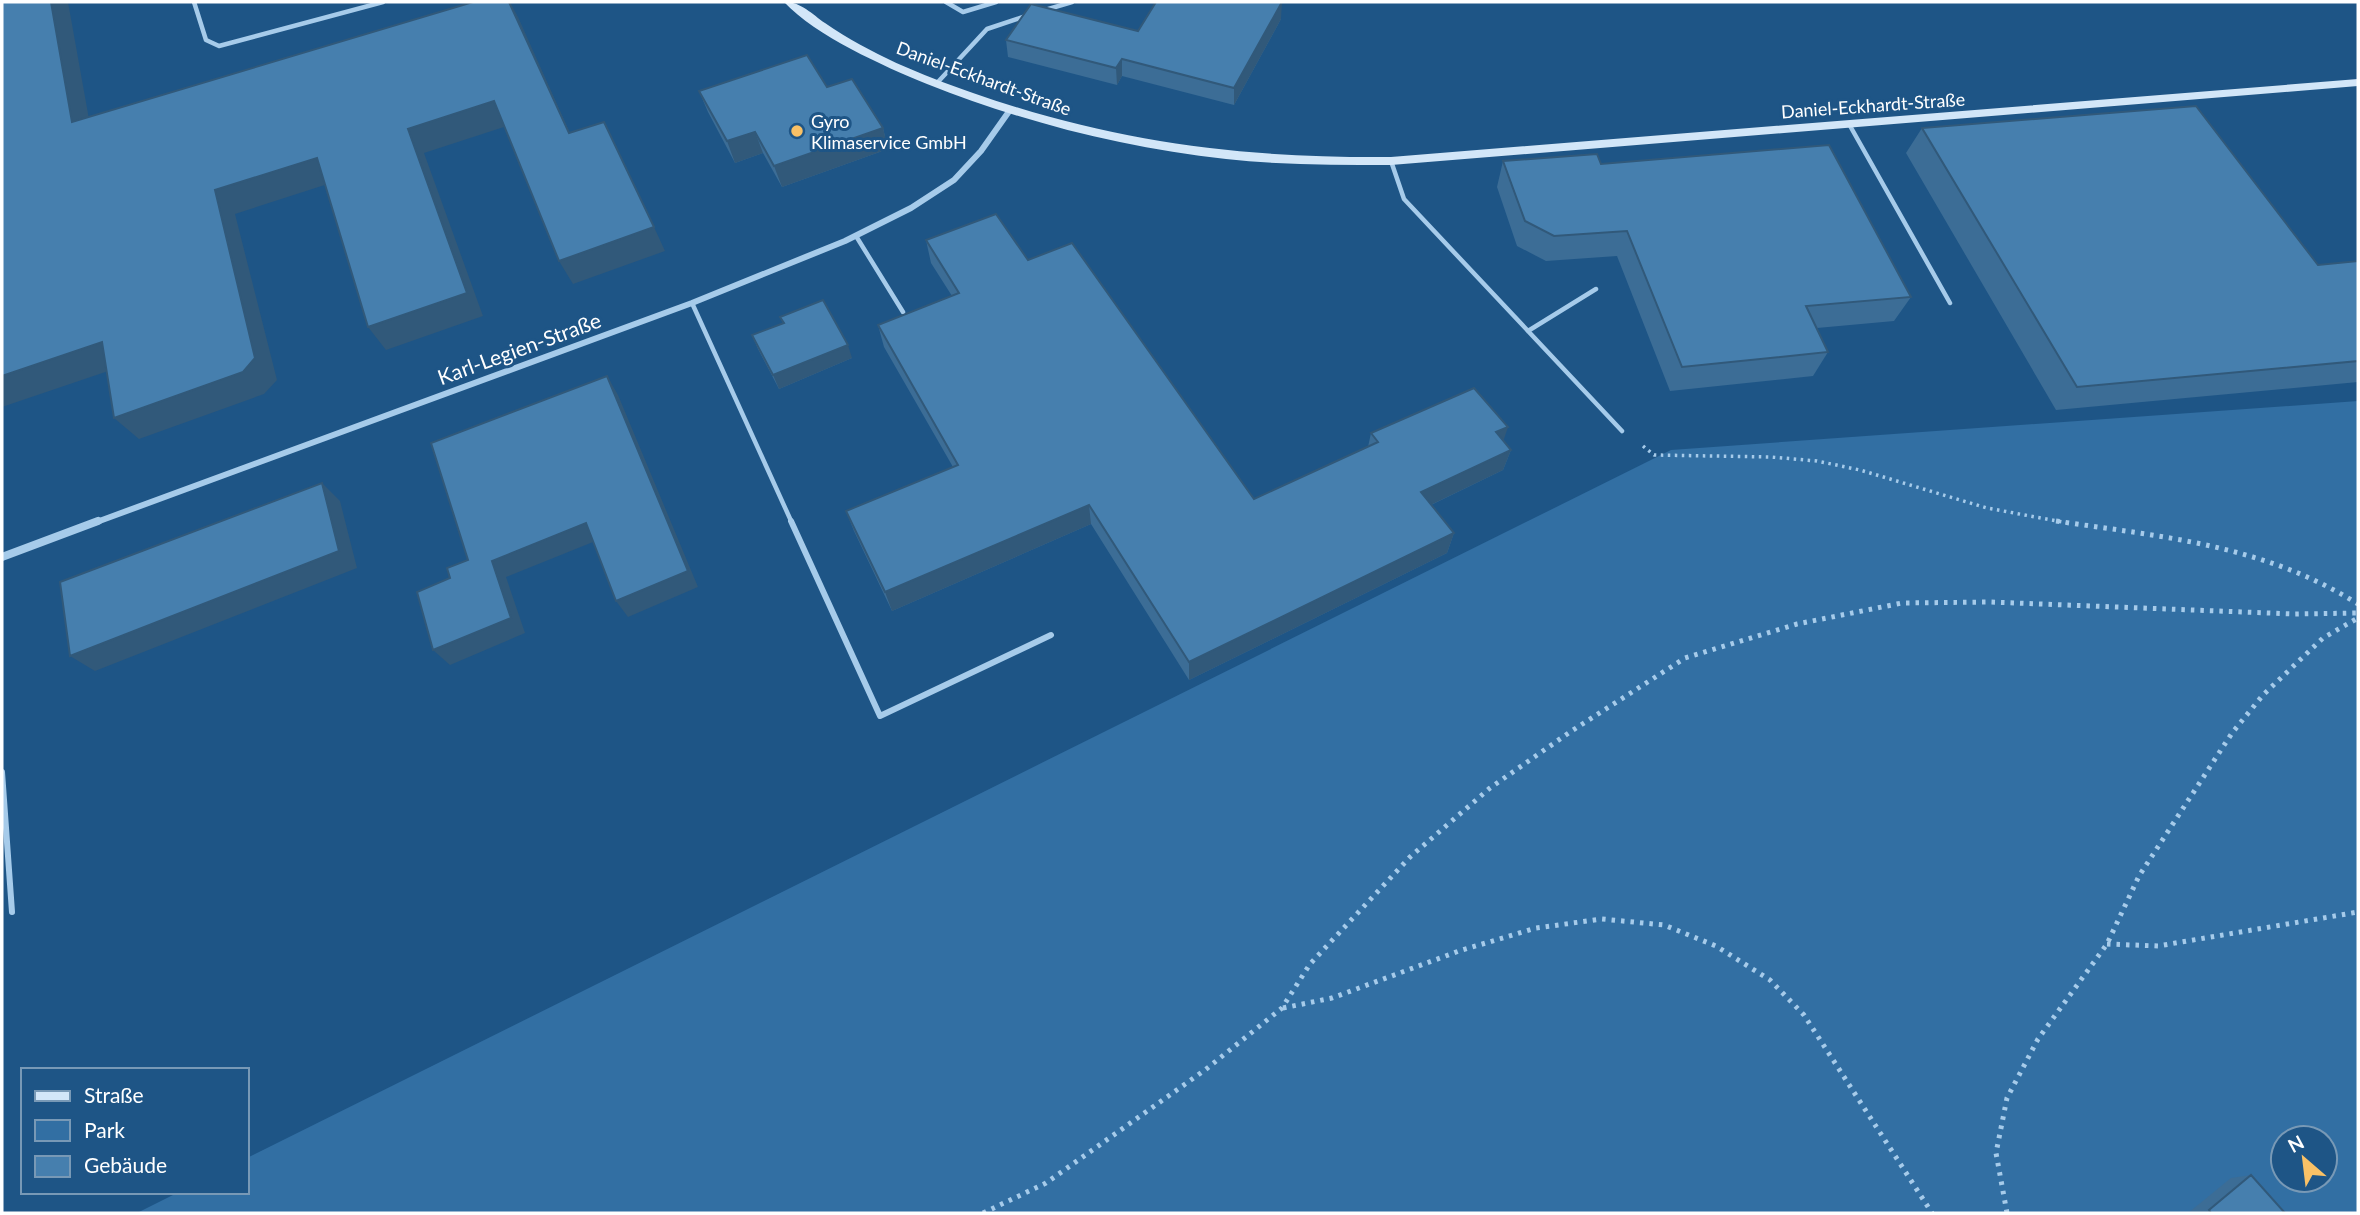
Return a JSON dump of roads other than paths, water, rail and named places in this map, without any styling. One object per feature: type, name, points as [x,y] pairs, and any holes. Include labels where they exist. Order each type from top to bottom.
[{"type":"street","name":"Daniel-Eckhardt-Straße","points":[[789,2],[842,39],[937,83],[1010,110],[1079,131],[1153,147],[1271,160],[1391,161],[2358,83]]},
{"type":"street","name":"Karl-Legien-Straße","points":[[2,557],[778,271],[913,207],[959,176],[989,142],[1010,110]]},
{"type":"lane","points":[[194,2],[206,40],[219,46],[383,2]]},
{"type":"lane","points":[[946,2],[963,12],[996,2]]},
{"type":"lane","points":[[937,83],[987,29],[1072,2]]},
{"type":"lane","points":[[2180,99],[2189,109]]},
{"type":"lane","points":[[1849,124],[1950,303]]},
{"type":"lane","points":[[1391,161],[1404,199],[1622,431]]},
{"type":"lane","points":[[856,236],[903,312]]},
{"type":"lane","points":[[1528,331],[1596,289]]},
{"type":"lane","points":[[692,303],[880,716],[1051,635]]},
{"type":"lane","points":[[2,772],[12,912]]},
{"type":"place","name":"Gyro Klimaservice GmbH","points":[[797,131]]}]
